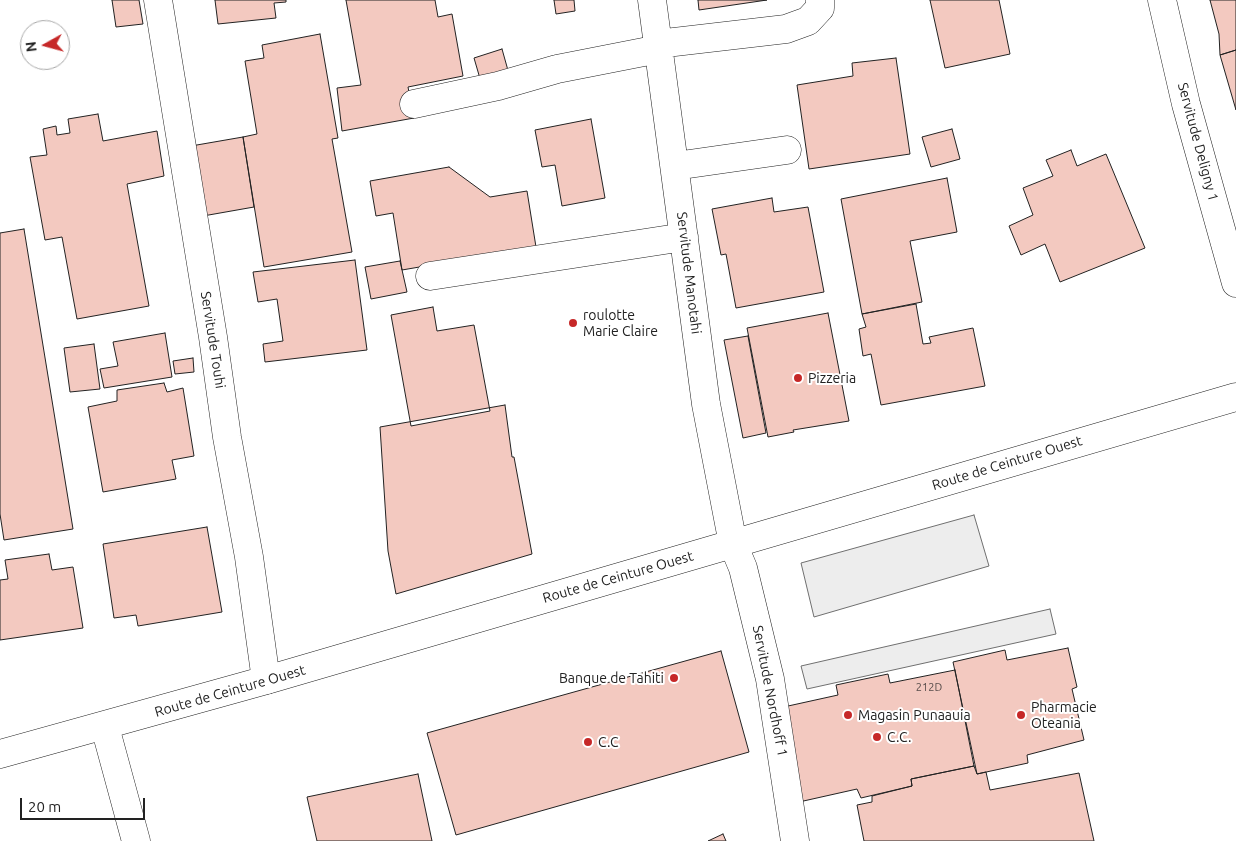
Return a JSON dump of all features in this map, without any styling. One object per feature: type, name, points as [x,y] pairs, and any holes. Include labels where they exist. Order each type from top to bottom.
[{"type":"street","name":"Servitude Touhi","points":[[158,0],[213,337],[227,437],[249,557],[266,680]]},
{"type":"street","name":"Servitude Manotahi","points":[[652,0],[706,404],[733,544]]},
{"type":"street","points":[[414,104],[498,86],[557,69],[658,47],[786,29],[808,21],[820,8],[820,0]]},
{"type":"street","name":"Servitude Deligny 1","points":[[1162,0],[1186,104],[1236,283]]},
{"type":"street","points":[[675,166],[787,150]]},
{"type":"street","points":[[430,276],[684,237]]},
{"type":"street","name":"Route de Ceinture Ouest","points":[[0,754],[105,727],[1075,442],[1236,397]]},
{"type":"street","name":"Servitude Nordhoff 1","points":[[733,544],[743,568],[770,679],[795,841]]},
{"type":"street","points":[[105,727],[136,841]]},
{"type":"shaded area","points":[[974,515],[989,566],[814,617],[801,563]]},
{"type":"shaded area","points":[[1050,609],[1056,634],[807,689],[801,666]]},
{"type":"building","points":[[112,0],[139,0],[143,24],[116,27]]},
{"type":"building","points":[[215,0],[286,0],[286,2],[274,3],[276,18],[218,24]]},
{"type":"building","points":[[346,0],[435,0],[438,17],[452,14],[463,76],[408,87],[414,118],[342,131],[337,88],[361,85]]},
{"type":"building","points":[[554,0],[574,0],[575,11],[556,14]]},
{"type":"building","points":[[698,0],[767,0],[699,10]]},
{"type":"building","points":[[930,0],[999,0],[1010,54],[945,68]]},
{"type":"building","points":[[1210,0],[1236,0],[1236,50],[1220,55],[1219,34]]},
{"type":"building","points":[[320,34],[338,138],[332,139],[352,252],[264,267],[243,137],[257,134],[245,61],[264,58],[262,45]]},
{"type":"building","points":[[502,49],[509,74],[481,82],[474,58]]},
{"type":"building","points":[[1236,50],[1236,110],[1220,55]]},
{"type":"building","points":[[896,58],[910,154],[809,169],[797,85],[853,76],[852,63]]},
{"type":"building","points":[[98,114],[103,141],[157,131],[164,176],[127,184],[149,306],[77,319],[62,237],[45,240],[30,157],[47,155],[43,129],[56,126],[57,135],[70,133],[68,119]]},
{"type":"building","points":[[591,119],[605,198],[562,206],[555,165],[542,167],[535,130]]},
{"type":"building","points":[[952,129],[960,159],[931,167],[922,137]]},
{"type":"building","points":[[243,137],[254,207],[203,216],[191,146]]},
{"type":"building","points":[[1071,150],[1077,166],[1106,154],[1145,248],[1060,282],[1045,244],[1021,255],[1009,226],[1033,215],[1023,188],[1053,176],[1046,160]]},
{"type":"building","points":[[449,167],[490,197],[527,191],[536,247],[402,270],[393,213],[376,216],[370,181]]},
{"type":"building","points":[[947,178],[957,232],[910,241],[922,302],[862,314],[841,199]]},
{"type":"building","points":[[772,198],[774,212],[808,207],[824,292],[736,308],[726,254],[721,255],[712,209]]},
{"type":"building","points":[[24,229],[73,529],[4,540],[0,514],[0,233]]},
{"type":"building","points":[[355,260],[367,350],[265,362],[263,344],[283,341],[277,299],[258,302],[253,272]]},
{"type":"building","points":[[400,261],[407,292],[371,299],[365,267]]},
{"type":"building","points":[[916,304],[923,344],[931,343],[929,337],[973,328],[985,386],[881,405],[871,354],[863,356],[859,329],[866,327],[862,314]]},
{"type":"building","points":[[433,307],[437,331],[474,325],[490,411],[411,426],[391,315]]},
{"type":"building","name":"Pizzeria","points":[[828,313],[849,421],[793,430],[794,432],[768,437],[747,328]]},
{"type":"building","points":[[165,333],[172,377],[104,388],[100,369],[118,366],[113,342]]},
{"type":"building","points":[[748,336],[766,433],[743,438],[724,340]]},
{"type":"building","points":[[94,344],[100,389],[70,392],[64,348]]},
{"type":"building","points":[[193,358],[194,372],[175,374],[173,361]]},
{"type":"building","points":[[164,383],[167,392],[183,388],[194,456],[172,460],[176,479],[103,492],[88,407],[117,401],[117,390]]},
{"type":"building","points":[[505,405],[512,457],[514,457],[532,554],[396,594],[388,551],[380,427]]},
{"type":"building","points":[[207,527],[222,612],[138,626],[136,615],[114,618],[103,544]]},
{"type":"building","points":[[49,554],[52,570],[73,567],[83,628],[0,640],[0,580],[8,579],[5,560]]},
{"type":"building","name":"Pharmacie Oteania","points":[[1068,648],[1077,687],[1072,689],[1084,740],[1027,755],[1028,763],[977,774],[953,662],[1005,650],[1007,660]]},
{"type":"building","name":"C.C","points":[[721,651],[749,752],[456,835],[427,733]]},
{"type":"building","name":"C.C.","points":[[955,670],[974,766],[911,779],[912,786],[861,798],[857,789],[799,802],[779,708],[838,695],[836,685],[888,674],[890,683]]},
{"type":"building","points":[[974,766],[977,774],[986,772],[990,790],[1079,773],[1094,841],[864,841],[857,805],[872,802],[872,796],[912,786],[911,779]]},
{"type":"building","points":[[418,774],[432,841],[317,841],[307,797]]},
{"type":"building","points":[[723,834],[726,841],[708,841]]},
{"type":"place","name":"roulotte Marie Claire","points":[[573,323]]},
{"type":"place","name":"Pizzeria","points":[[798,378]]},
{"type":"place","name":"Banque de Tahiti","points":[[674,678]]},
{"type":"place","name":"Magasin Punaauia","points":[[848,715]]},
{"type":"place","name":"Pharmacie Oteania","points":[[1021,715]]},
{"type":"place","name":"C.C.","points":[[877,737]]},
{"type":"place","name":"C.C","points":[[588,742]]}]
